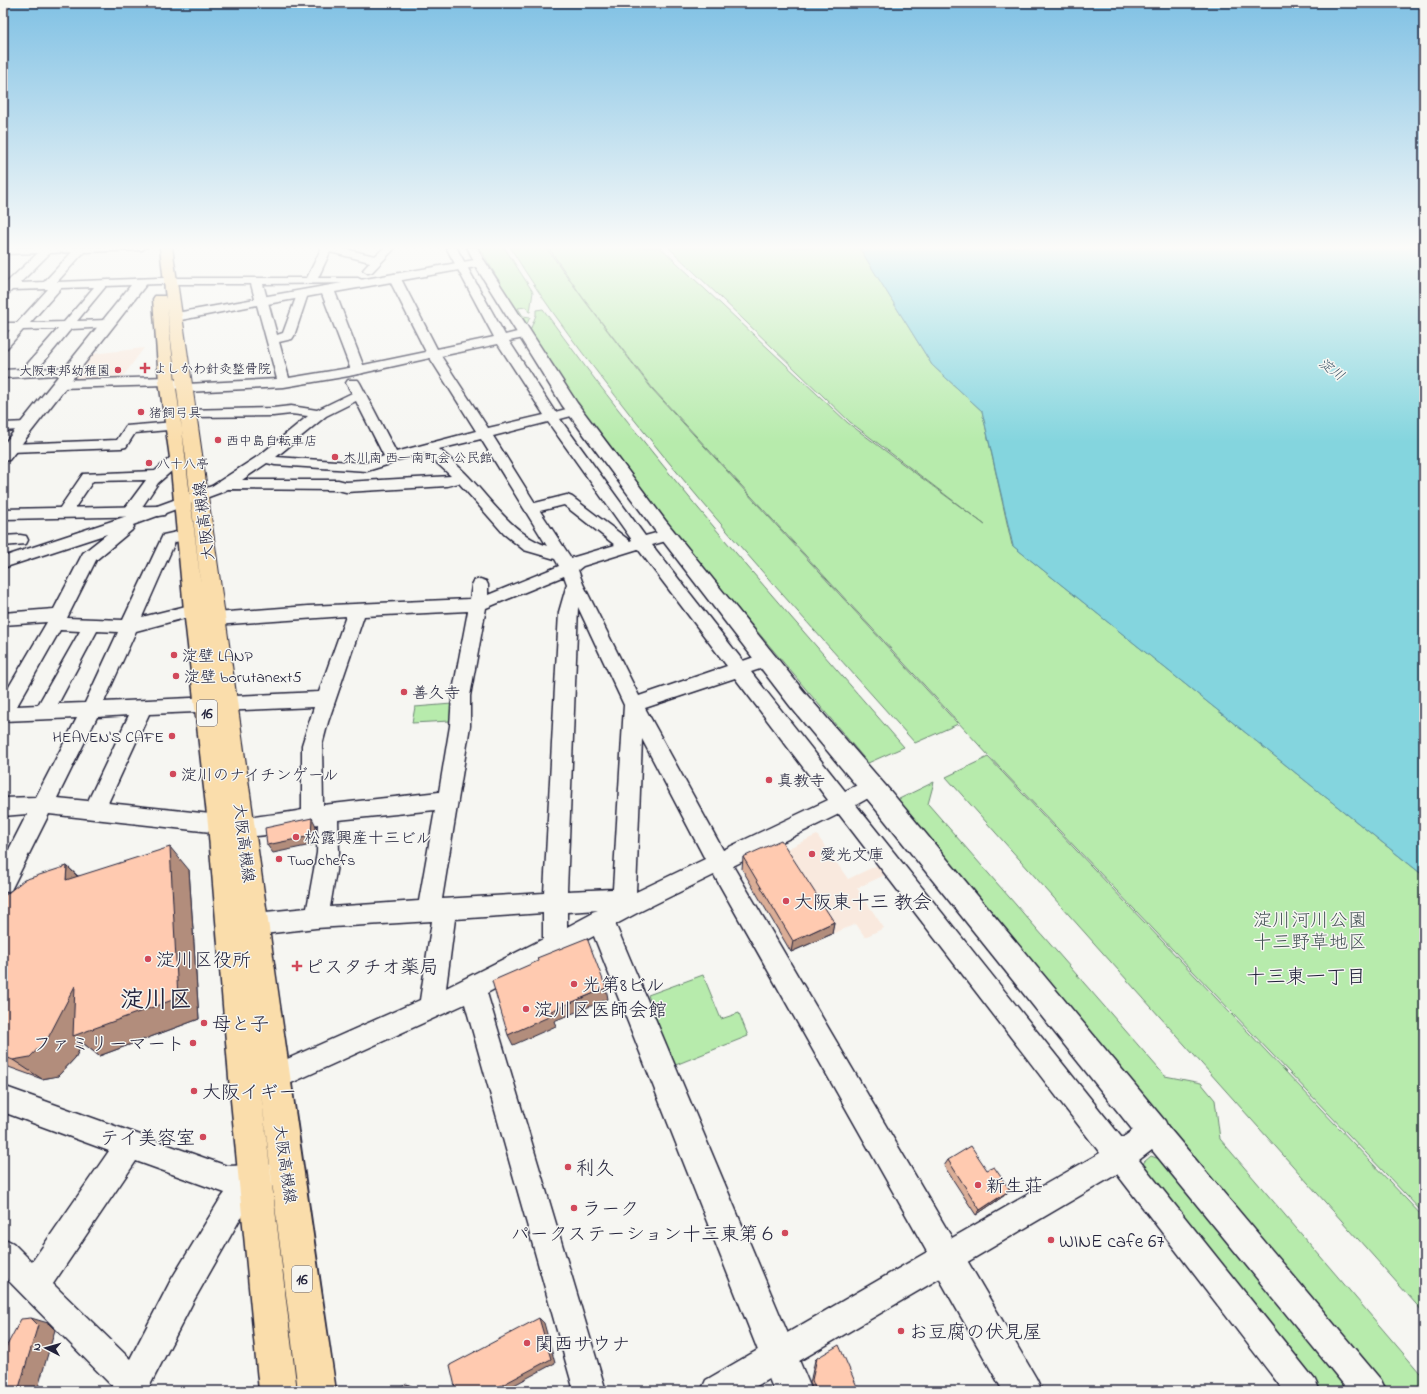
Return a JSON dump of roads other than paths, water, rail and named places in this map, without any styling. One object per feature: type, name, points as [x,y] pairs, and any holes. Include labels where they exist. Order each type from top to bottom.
[{"type":"main road","name":"大阪高槻線","points":[[162,312],[176,384],[192,498],[214,619],[220,824],[245,1090],[278,1391]]},
{"type":"main road","name":"大阪高槻線","points":[[173,312],[176,317],[176,384]]},
{"type":"main road","name":"大阪高槻線","points":[[182,420],[178,458],[192,498],[186,535],[194,610],[243,828],[274,1078],[317,1391]]},
{"type":"street","points":[[3,345],[32,312]]},
{"type":"street","points":[[27,373],[79,312]]},
{"type":"street","points":[[6,452],[106,324],[120,312]]},
{"type":"street","points":[[176,317],[203,312]]},
{"type":"street","points":[[265,312],[273,339],[289,382],[291,410]]},
{"type":"street","points":[[273,339],[288,336],[296,312]]},
{"type":"street","points":[[334,312],[353,371],[358,395],[392,457]]},
{"type":"street","points":[[412,312],[434,354],[572,576],[634,705],[718,863],[1023,1391]]},
{"type":"street","points":[[491,312],[502,340],[634,545],[740,670],[842,803],[1304,1391]]},
{"type":"street","points":[[509,312],[574,411],[667,535],[766,660],[872,786],[1154,1132],[1370,1391]]},
{"type":"street","points":[[3,327],[106,324]]},
{"type":"street","points":[[60,384],[289,382],[353,371],[525,334]]},
{"type":"street","points":[[3,374],[70,371]]},
{"type":"street","points":[[3,563],[134,515],[158,511],[226,484],[265,458],[320,414],[358,395]]},
{"type":"street","points":[[6,452],[121,444],[131,428],[182,420],[291,410],[320,414]]},
{"type":"street","points":[[265,458],[275,461],[367,467],[392,457],[574,411]]},
{"type":"street","points":[[3,426],[27,426]]},
{"type":"street","points":[[428,448],[462,478],[510,531],[530,546],[553,554],[558,552]]},
{"type":"street","points":[[3,714],[57,620],[89,557],[134,515],[159,475],[178,458]]},
{"type":"street","points":[[65,512],[88,477],[159,475]]},
{"type":"street","points":[[226,484],[338,485],[346,487],[447,482],[462,478]]},
{"type":"street","points":[[530,509],[567,500],[634,545]]},
{"type":"street","points":[[3,514],[65,512],[134,515]]},
{"type":"street","points":[[3,884],[91,710],[169,539],[186,535]]},
{"type":"street","points":[[555,945],[555,902],[568,612],[572,576],[577,562],[667,535]]},
{"type":"street","points":[[3,541],[20,540]]},
{"type":"street","points":[[214,619],[358,610],[478,605],[572,576]]},
{"type":"street","points":[[431,1007],[446,800],[460,726],[461,696],[478,605],[480,585]]},
{"type":"street","points":[[3,619],[57,620],[99,627],[130,626],[194,610]]},
{"type":"street","points":[[316,918],[329,861],[330,832],[320,815],[312,745],[326,699],[358,610]]},
{"type":"street","points":[[44,712],[92,625]]},
{"type":"street","points":[[634,705],[766,660]]},
{"type":"street","points":[[3,714],[326,699]]},
{"type":"street","points":[[626,903],[634,705]]},
{"type":"street","points":[[94,810],[143,707]]},
{"type":"street","points":[[245,1090],[473,988],[601,921],[626,903],[718,863],[842,803],[872,786]]},
{"type":"street","points":[[243,828],[283,823],[320,815],[446,800]]},
{"type":"street","points":[[3,807],[43,805],[220,824]]},
{"type":"street","points":[[255,924],[316,918],[555,902],[626,903]]},
{"type":"street","points":[[601,921],[793,1391]]},
{"type":"street","points":[[473,988],[590,1391]]},
{"type":"street","points":[[3,1099],[227,1180],[255,1179],[286,1167]]},
{"type":"street","points":[[717,1391],[1120,1157],[1154,1132]]},
{"type":"street","points":[[34,1286],[130,1145]]},
{"type":"street","points":[[3,1253],[132,1388],[182,1291],[229,1210],[255,1179]]},
{"type":"water","name":"淀川","points":[[899,312],[1424,312],[1424,876],[1013,546],[982,411],[932,365]]},
{"type":"place","name":"よしかわ針灸整骨院","points":[[145,368]]},
{"type":"place","name":"大阪東邦幼稚園","points":[[118,370]]},
{"type":"place","name":"猪飼弓具","points":[[141,412]]},
{"type":"place","name":"西中島自転車店","points":[[218,440]]},
{"type":"place","name":"木川南 西一南町会 公民館","points":[[335,457]]},
{"type":"place","name":"八十八亭","points":[[149,463]]},
{"type":"place","name":"淀壁 LANP","points":[[174,655]]},
{"type":"place","name":"淀壁 borutanext5","points":[[176,676]]},
{"type":"place","name":"善久寺","points":[[404,692]]},
{"type":"place","name":"HEAVEN'S CAFE","points":[[172,736]]},
{"type":"place","name":"淀川のナイチンゲール","points":[[173,774]]},
{"type":"place","name":"真教寺","points":[[769,780]]},
{"type":"place","name":"松露興産十三ビル","points":[[296,837]]},
{"type":"place","name":"愛光文庫","points":[[812,854]]},
{"type":"place","name":"Two chefs","points":[[279,859]]},
{"type":"place","name":"大阪東十三 教会","points":[[786,901]]},
{"type":"place","name":"淀川区役所","points":[[148,959]]},
{"type":"place","name":"ピスタチオ薬局","points":[[297,966]]},
{"type":"place","name":"光第8ビル","points":[[574,984]]},
{"type":"place","name":"淀川区医師会館","points":[[526,1009]]},
{"type":"place","name":"母と子","points":[[204,1023]]},
{"type":"place","name":"ファミリーマート","points":[[193,1043]]},
{"type":"place","name":"大阪イギー","points":[[194,1091]]},
{"type":"place","name":"テイ美容室","points":[[203,1137]]},
{"type":"place","name":"利久","points":[[568,1167]]},
{"type":"place","name":"新生荘","points":[[978,1185]]},
{"type":"place","name":"ラーク","points":[[574,1208]]},
{"type":"place","name":"パークステーション十三東第６","points":[[785,1233]]},
{"type":"place","name":"WINE cafe 67","points":[[1051,1240]]},
{"type":"place","name":"お豆腐の伏見屋","points":[[901,1331]]},
{"type":"place","name":"関西サウナ","points":[[527,1343]]},
{"type":"district","name":"十三東一丁目","points":[[1306,976]]},
{"type":"district","name":"淀川区","points":[[156,999]]},
{"type":"park label","name":"淀川河川公園 十三野草地区","points":[[1310,930]]}]
